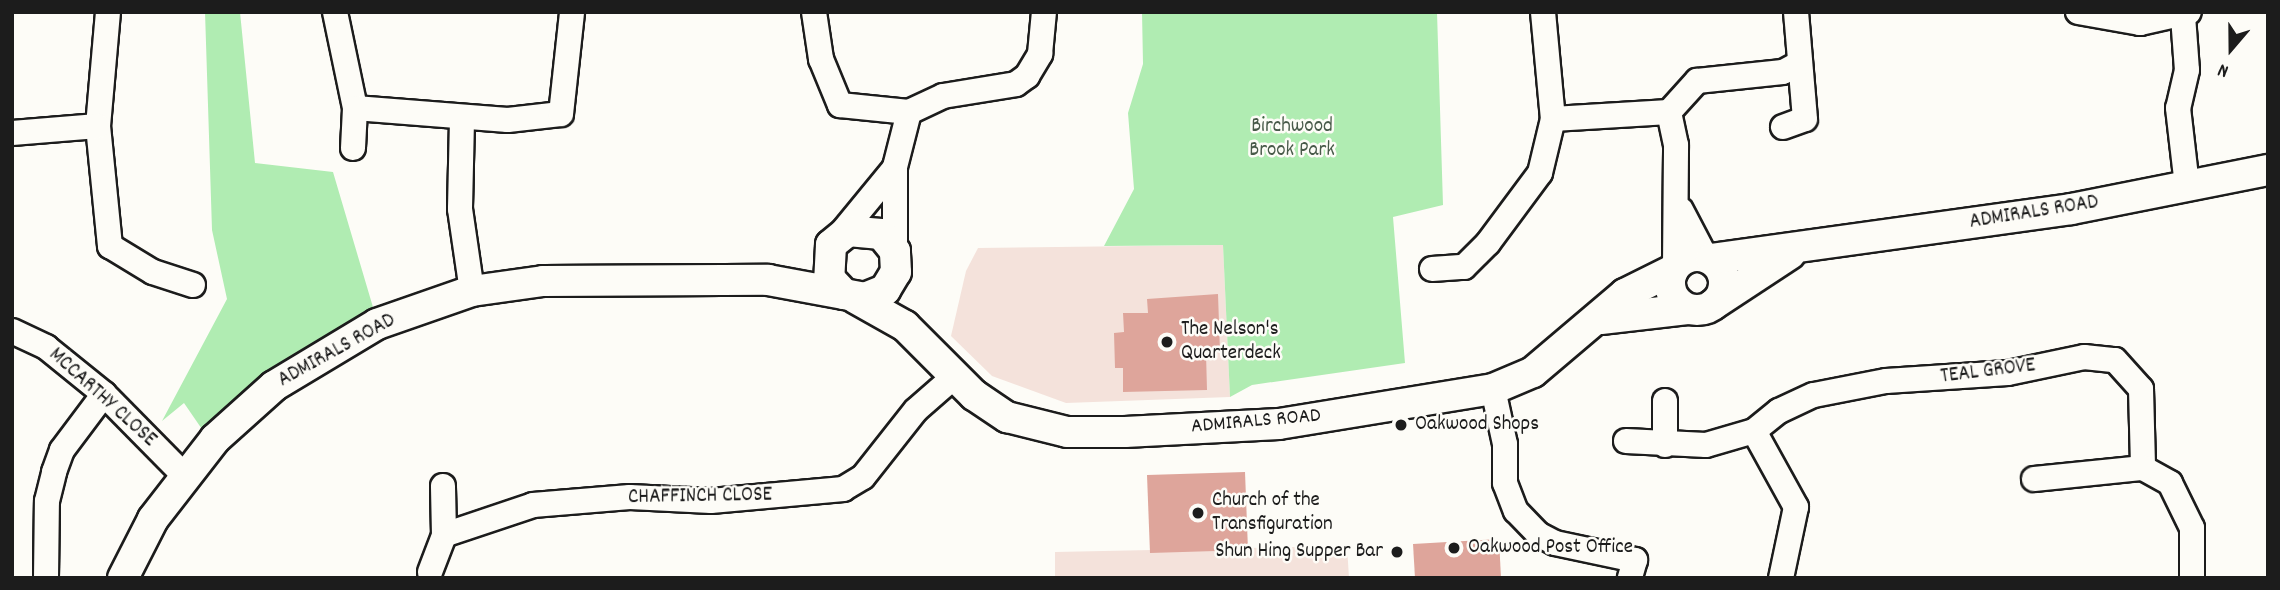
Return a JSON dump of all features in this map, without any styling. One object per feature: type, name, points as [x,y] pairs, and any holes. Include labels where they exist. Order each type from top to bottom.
[{"type":"street","points":[[108,12],[98,126],[110,246],[141,267],[193,285]]},
{"type":"street","points":[[335,12],[355,108],[353,148]]},
{"type":"street","points":[[355,108],[462,120],[537,120],[561,114],[572,12]]},
{"type":"street","points":[[814,12],[821,59],[840,104],[909,112],[943,96],[1016,84],[1027,76],[1040,54],[1044,12]]},
{"type":"street","points":[[1432,269],[1464,267],[1488,243],[1504,214],[1540,173],[1553,119],[1543,12]]},
{"type":"street","points":[[1783,127],[1805,119],[1796,12]]},
{"type":"street","points":[[2078,12],[2140,23],[2186,14],[2187,70],[2178,108],[2187,186]]},
{"type":"street","points":[[1553,119],[1669,113],[1697,81],[1783,72],[1800,63]]},
{"type":"street","points":[[895,167],[835,241],[830,278],[849,296],[885,290],[896,256],[895,167],[909,112]]},
{"type":"street","points":[[1669,113],[1676,145],[1677,203],[1674,268],[1670,290],[1701,306],[1724,279],[1677,203]]},
{"type":"street","points":[[462,120],[460,209],[472,291]]},
{"type":"street","points":[[12,133],[98,126]]},
{"type":"street","name":"ADMIRALS ROAD","points":[[1708,257],[1799,248],[2071,209],[2268,170]]},
{"type":"street","points":[[835,241],[870,230],[896,256]]},
{"type":"street","name":"ADMIRALS ROAD","points":[[768,280],[835,241]]},
{"type":"street","name":"ADMIRALS ROAD","points":[[1594,321],[1629,312],[1701,306],[1799,248]]},
{"type":"street","name":"ADMIRALS ROAD","points":[[896,256],[925,342]]},
{"type":"street","points":[[1674,268],[1689,256],[1708,257]]},
{"type":"street","name":"ADMIRALS ROAD","points":[[123,578],[153,519],[184,475],[246,410],[319,356],[377,324],[472,291],[543,281],[768,280],[849,296],[925,342],[955,376],[1007,417],[1067,432],[1279,424],[1493,389],[1533,372],[1625,294],[1674,268]]},
{"type":"street","name":"MCCARTHY CLOSE","points":[[12,331],[46,347],[104,394],[184,475]]},
{"type":"street","name":"TEAL GROVE","points":[[1626,441],[1706,445],[1754,431],[1779,411],[1814,395],[1886,381],[2008,373],[2084,357],[2115,359],[2141,389],[2143,468]]},
{"type":"street","name":"CHAFFINCH CLOSE","points":[[444,535],[533,505],[630,497],[711,501],[843,489],[863,477],[916,411],[955,376]]},
{"type":"street","points":[[1493,389],[1505,444],[1505,482],[1516,511],[1538,534],[1555,543],[1637,567]]},
{"type":"street","points":[[46,578],[47,501],[54,472],[62,450],[104,394]]},
{"type":"street","points":[[1665,401],[1665,445]]},
{"type":"street","points":[[1754,431],[1796,508],[1782,578]]},
{"type":"street","points":[[2034,479],[2143,468],[2170,483],[2192,528],[2192,578]]},
{"type":"street","points":[[428,576],[444,535],[443,486]]},
{"type":"shaded area","points":[[1223,245],[1230,397],[1066,403],[992,376],[951,336],[966,271],[978,248]]},
{"type":"shaded area","points":[[1347,546],[1349,578],[1055,578],[1055,552]]},
{"type":"green space","points":[[205,12],[240,12],[255,163],[333,172],[375,314],[206,435],[184,403],[162,421],[227,299],[212,230]]},
{"type":"green space","name":"Birchwood Brook Park","points":[[1142,12],[1437,12],[1443,205],[1393,217],[1405,363],[1252,385],[1230,397],[1223,245],[1104,246],[1134,189],[1128,113],[1143,64]]},
{"type":"building","name":"The Nelson's Quarterdeck","points":[[1218,294],[1220,352],[1206,353],[1207,390],[1123,392],[1123,368],[1115,368],[1114,333],[1124,332],[1123,313],[1148,313],[1147,299]]},
{"type":"building","name":"Church of the Transfiguration","points":[[1245,472],[1248,550],[1150,553],[1147,475]]},
{"type":"building","points":[[1499,539],[1501,578],[1415,578],[1413,544]]},
{"type":"place","name":"The Nelson's Quarterdeck","points":[[1167,342]]},
{"type":"place","name":"Oakwood Shops","points":[[1401,425]]},
{"type":"place","name":"Church of the Transfiguration","points":[[1198,513]]},
{"type":"place","name":"Oakwood Post Office","points":[[1454,548]]},
{"type":"place","name":"Shun Hing Supper Bar","points":[[1397,552]]}]
